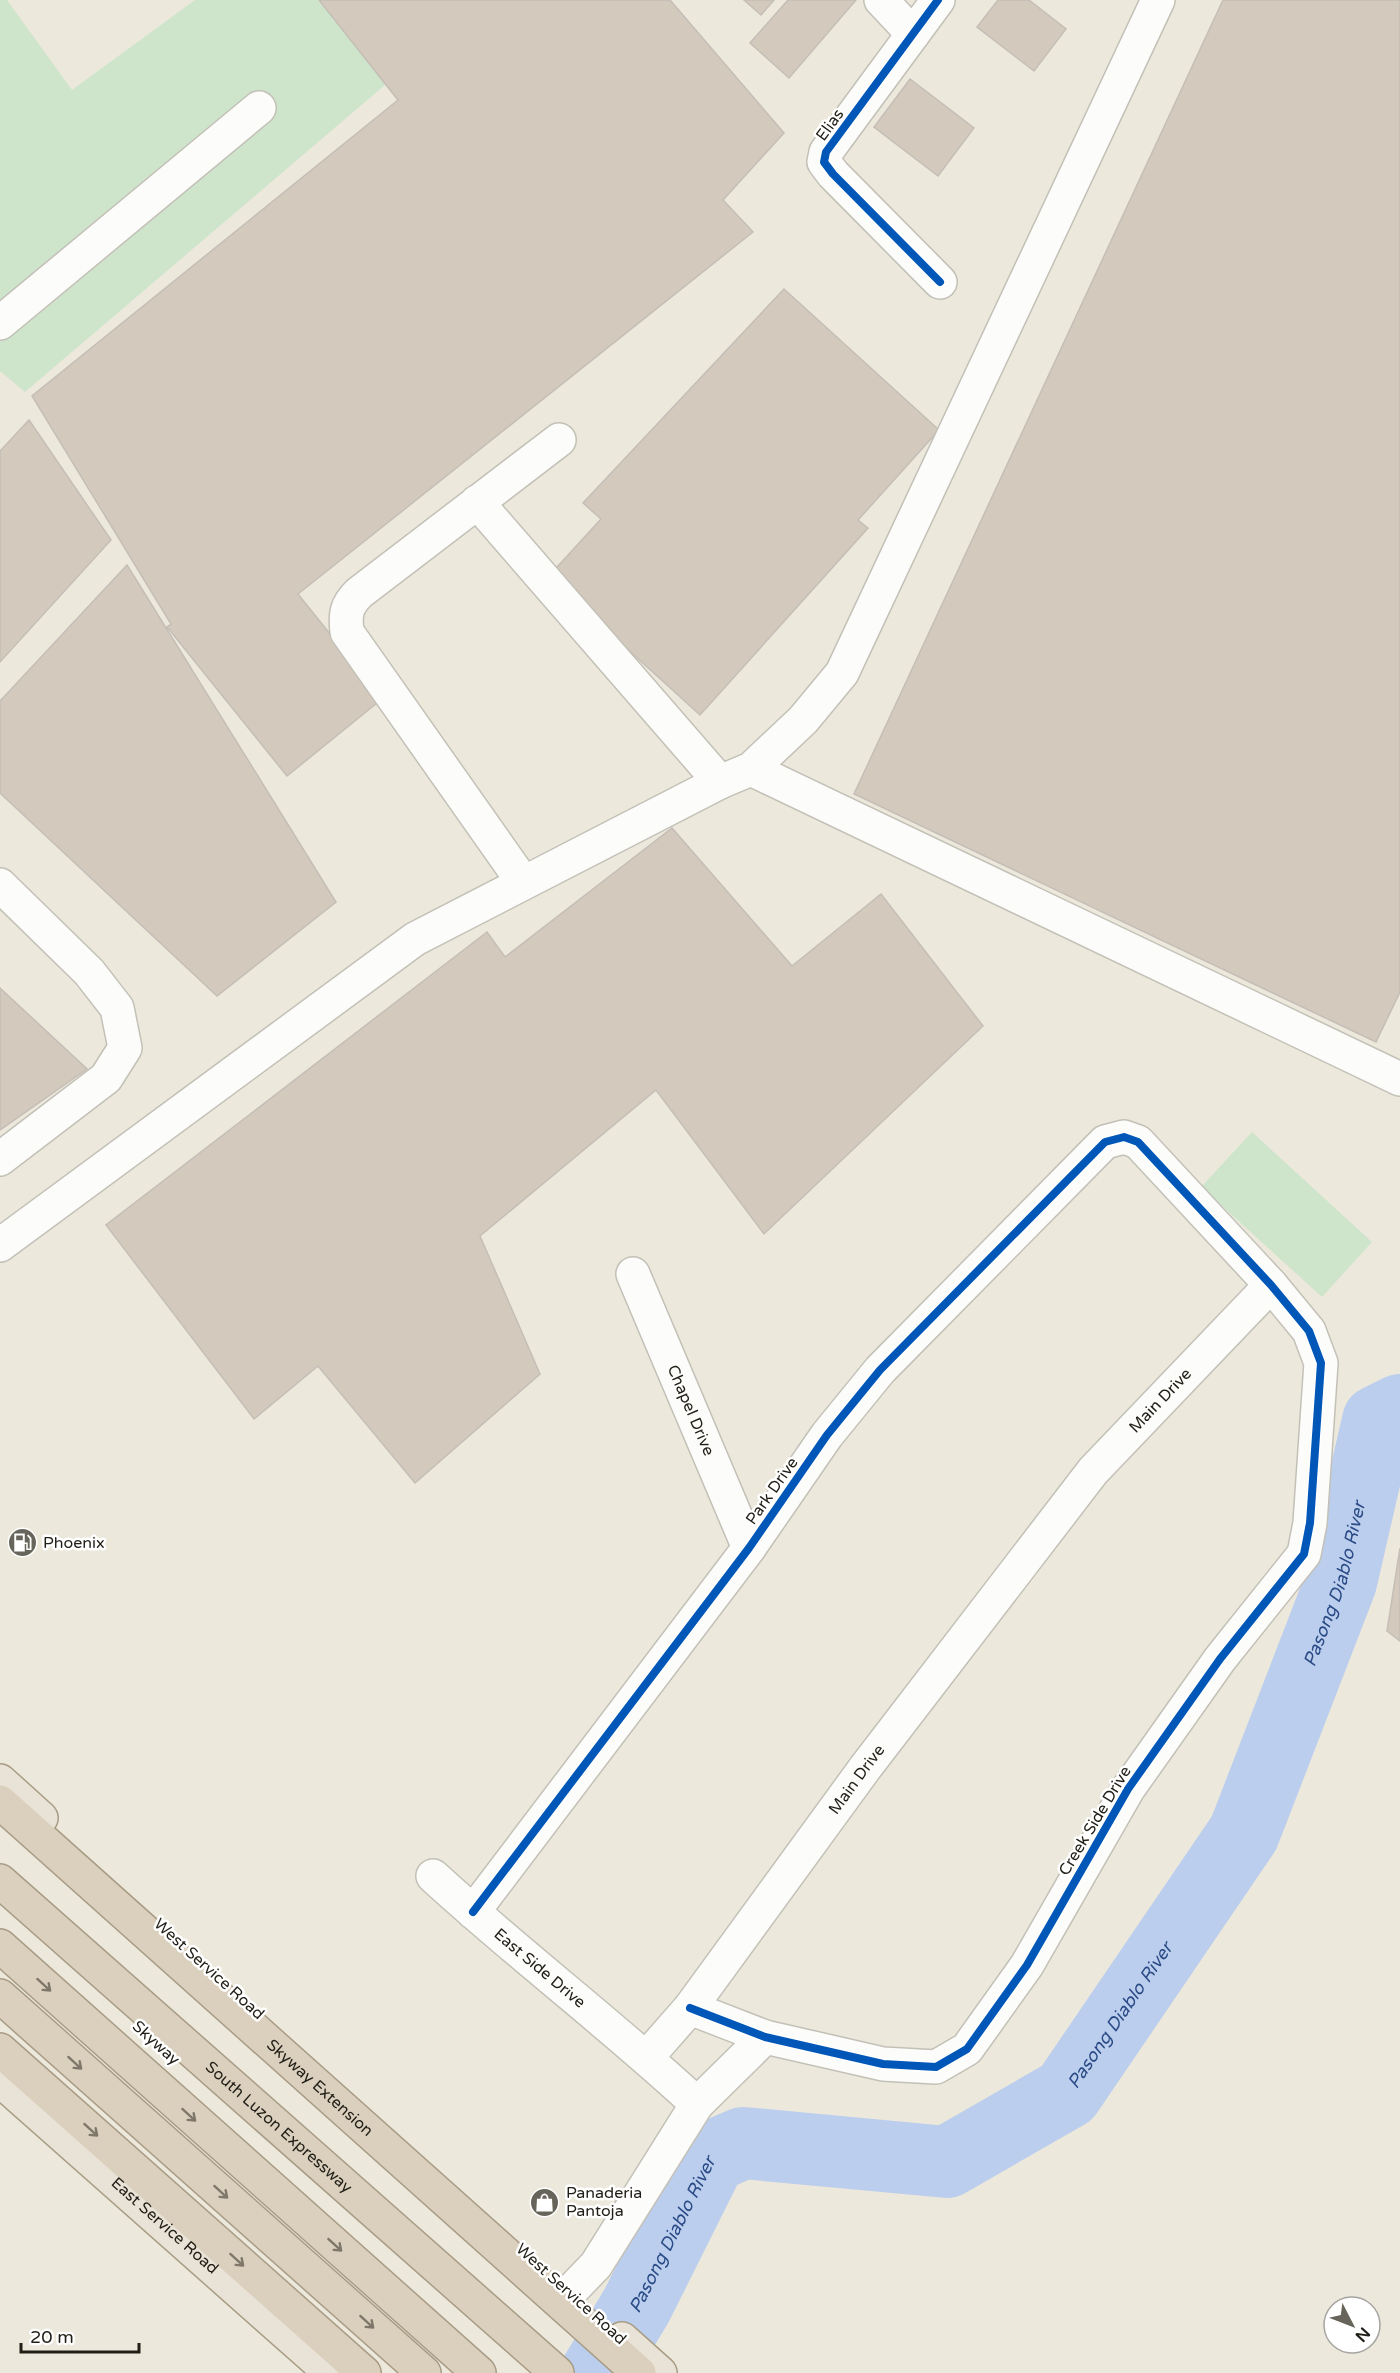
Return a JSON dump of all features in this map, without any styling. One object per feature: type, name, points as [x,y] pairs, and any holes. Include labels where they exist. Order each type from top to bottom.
[{"type":"highway","name":"Skyway Extension","points":[[0,1802],[646,2367]]},
{"type":"highway","name":"South Luzon Expressway","points":[[0,1881],[557,2373]]},
{"type":"highway","name":"Skyway","points":[[0,1905],[527,2373]]},
{"type":"highway","name":"Skyway","points":[[0,1946],[479,2373]]},
{"type":"highway","points":[[0,1996],[424,2373]]},
{"type":"highway","points":[[0,2049],[364,2373]]},
{"type":"main road","name":"West Service Road","points":[[0,1781],[594,2314],[646,2367]]},
{"type":"main road","name":"East Service Road","points":[[0,2080],[331,2373]]},
{"type":"street","points":[[881,0],[913,34]]},
{"type":"street","name":"Elias","points":[[938,0],[826,152],[824,162],[833,174],[940,282]]},
{"type":"street","points":[[0,1245],[415,939],[720,782],[752,769],[802,720],[842,673],[1158,0]]},
{"type":"street","points":[[0,323],[258,108]]},
{"type":"street","points":[[523,882],[347,632],[345,614],[348,604],[359,593],[559,440]]},
{"type":"street","points":[[477,502],[720,782]]},
{"type":"street","points":[[752,769],[1400,1079]]},
{"type":"street","points":[[0,885],[96,981],[117,1008],[125,1048],[106,1078],[0,1159]]},
{"type":"street","name":"Park Drive","points":[[473,1912],[749,1548],[827,1435],[880,1370],[1105,1142],[1124,1137],[1138,1142]]},
{"type":"street","name":"Creek Side Drive","points":[[690,2008],[765,2037],[883,2064],[936,2067],[967,2049],[1027,1965],[1128,1789],[1220,1659],[1304,1554],[1310,1523],[1321,1363],[1309,1331],[1271,1285],[1138,1142]]},
{"type":"street","name":"Chapel Drive","points":[[633,1274],[749,1548]]},
{"type":"street","name":"Main Drive","points":[[647,2057],[690,2008],[865,1768],[1093,1471],[1271,1285]]},
{"type":"street","name":"East Side Drive","points":[[433,1876],[647,2057]]},
{"type":"street","points":[[569,2292],[596,2265],[697,2104],[765,2037]]},
{"type":"street","points":[[647,2057],[697,2104]]},
{"type":"green space","points":[[0,0],[7,0],[72,90],[195,0],[333,0],[392,79],[25,392],[0,371]]},
{"type":"green space","points":[[1252,1132],[1372,1242],[1322,1297],[1201,1187]]},
{"type":"building","points":[[319,0],[670,0],[784,133],[723,200],[753,232],[298,594],[382,699],[287,776],[167,627],[171,624],[32,396],[398,100]]},
{"type":"building","points":[[744,0],[774,0],[761,15]]},
{"type":"building","points":[[788,0],[856,0],[789,78],[750,43]]},
{"type":"building","points":[[998,0],[1029,0],[1066,29],[1034,71],[977,27]]},
{"type":"building","points":[[1223,0],[1400,0],[1400,992],[1376,1042],[854,794]]},
{"type":"building","points":[[910,79],[974,128],[938,176],[874,127]]},
{"type":"building","points":[[784,289],[939,430],[858,520],[868,528],[700,715],[548,577],[601,519],[583,503]]},
{"type":"building","points":[[29,420],[111,540],[0,662],[0,451]]},
{"type":"building","points":[[127,565],[336,902],[217,996],[0,793],[0,701]]},
{"type":"building","points":[[672,828],[792,966],[881,894],[983,1026],[764,1234],[656,1090],[480,1236],[540,1374],[415,1483],[318,1366],[254,1419],[106,1225],[487,932],[505,957]]},
{"type":"building","points":[[0,988],[87,1069],[0,1130]]},
{"type":"building","points":[[1400,1548],[1400,1641],[1387,1631]]},
{"type":"waterway","name":"Pasong Diablo River","points":[[596,2373],[637,2305],[711,2157],[743,2143],[947,2162],[1067,2093],[1244,1833],[1341,1582],[1378,1421],[1400,1410]]},
{"type":"cycle path","points":[[938,0],[826,152],[824,162],[833,174],[940,282]]},
{"type":"cycle path","points":[[473,1912],[749,1548],[827,1435],[880,1370],[1105,1142],[1124,1137],[1138,1142],[1271,1285],[1309,1331],[1321,1363],[1310,1523],[1304,1554],[1220,1659],[1128,1789],[1027,1965],[967,2049],[936,2067],[883,2064],[765,2037],[690,2008]]},
{"type":"place","name":"Phoenix","points":[[22,1543]]},
{"type":"place","name":"Panaderia Pantoja","points":[[545,2202]]}]
